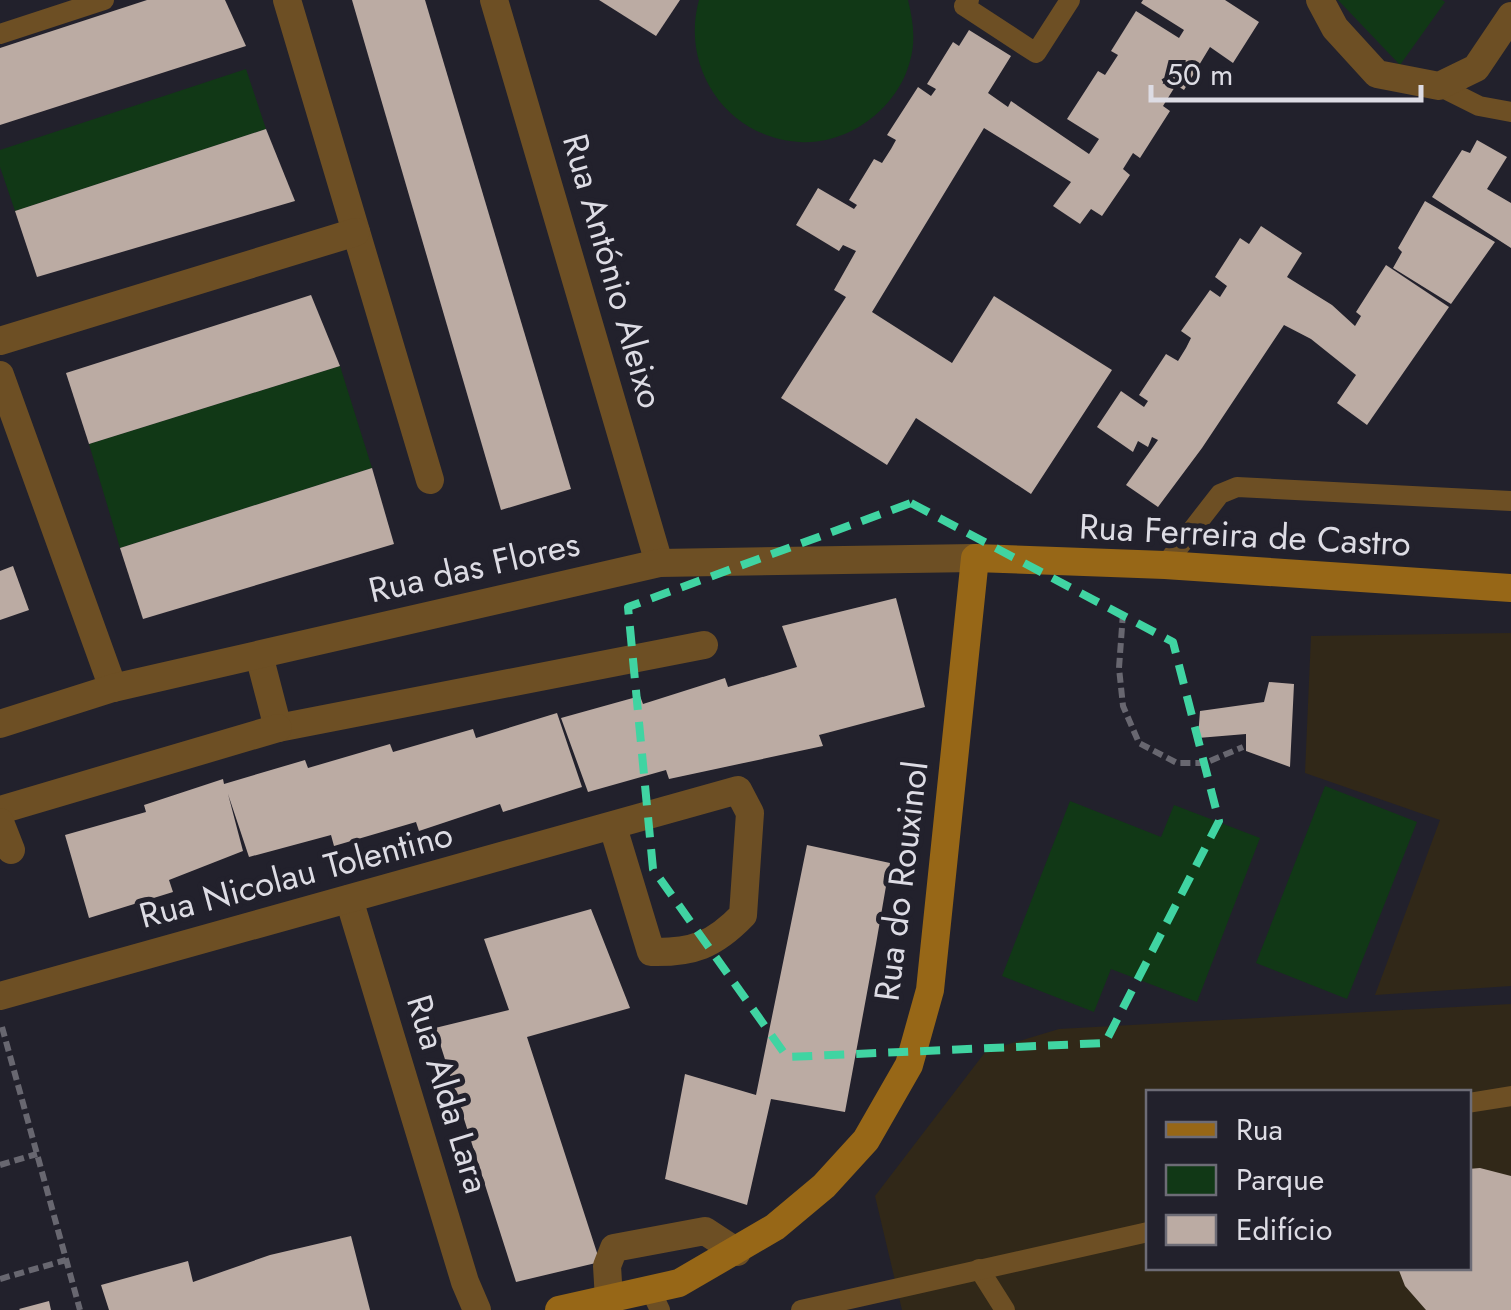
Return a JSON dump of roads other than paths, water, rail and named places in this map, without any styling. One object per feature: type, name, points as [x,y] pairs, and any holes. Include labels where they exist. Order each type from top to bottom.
[{"type":"main road","name":"Rua Ferreira de Castro","points":[[975,558],[1511,588]]},
{"type":"main road","name":"Rua do Rouxinol","points":[[558,1310],[609,1298],[655,1300],[775,1227],[866,1140],[909,1065],[930,990],[975,558]]},
{"type":"street","points":[[286,0],[430,480]]},
{"type":"street","name":"Rua António Aleixo","points":[[494,0],[660,564]]},
{"type":"street","points":[[1320,0],[1335,28],[1377,74],[1440,86],[1476,68],[1511,16]]},
{"type":"street","points":[[0,342],[356,232]]},
{"type":"street","points":[[0,375],[113,688]]},
{"type":"street","name":"Rua das Flores","points":[[0,724],[113,688],[660,564],[975,558]]},
{"type":"street","points":[[0,810],[278,728],[704,645]]},
{"type":"street","points":[[259,655],[278,728]]},
{"type":"street","name":"Rua Nicolau Tolentino","points":[[0,996],[738,790],[750,813],[744,915],[720,938],[681,952],[651,952],[613,827]]},
{"type":"street","points":[[0,822],[12,850]]},
{"type":"street","name":"Rua Alda Lara","points":[[349,899],[476,1310]]},
{"type":"street","points":[[609,1298],[608,1266],[614,1248],[705,1231],[736,1252]]},
{"type":"lane","points":[[0,34],[104,0]]},
{"type":"lane","points":[[969,0],[964,6],[1036,54],[1070,0]]},
{"type":"lane","points":[[1440,86],[1479,106],[1511,112]]},
{"type":"lane","points":[[1166,566],[1220,494],[1237,487],[1511,501]]},
{"type":"lane","points":[[1471,1102],[1511,1096]]},
{"type":"lane","points":[[800,1310],[1146,1232]]},
{"type":"lane","points":[[979,1269],[1005,1310]]}]
